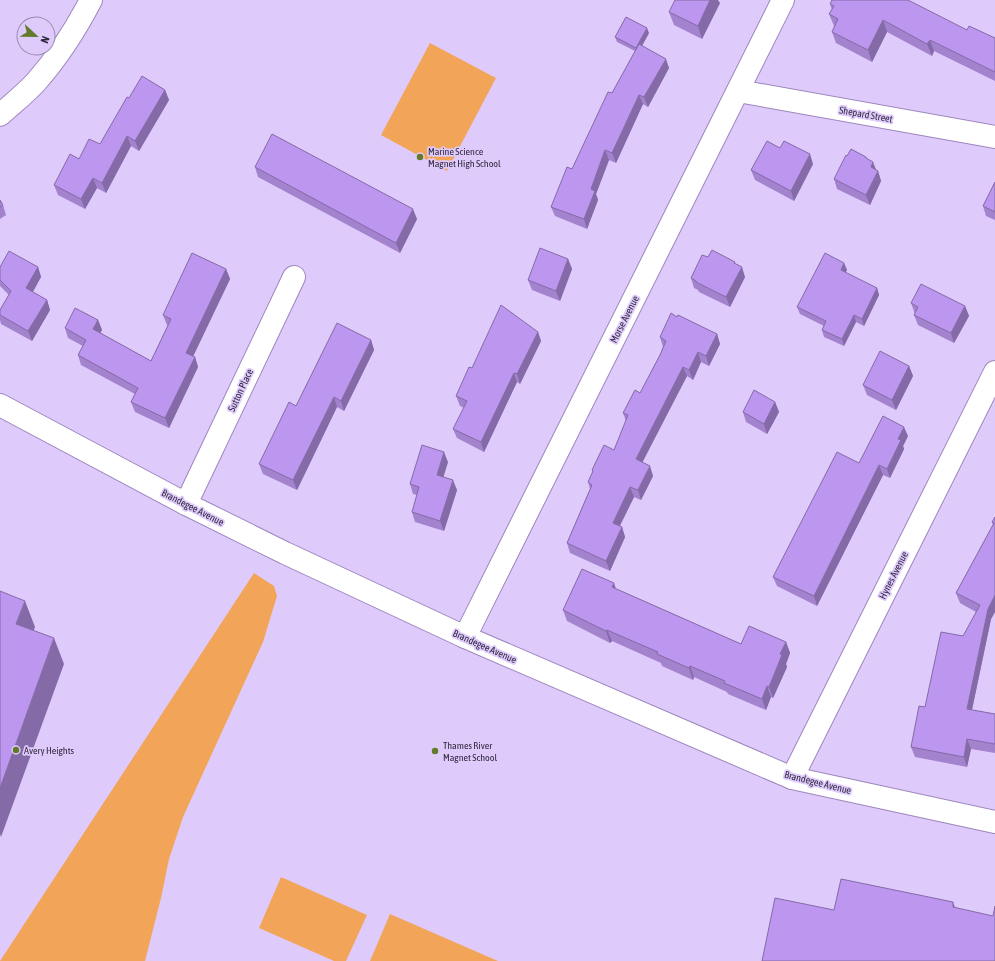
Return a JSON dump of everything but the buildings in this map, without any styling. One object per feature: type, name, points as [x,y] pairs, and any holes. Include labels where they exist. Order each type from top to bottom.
[{"type":"street","points":[[0,115],[36,81],[51,64],[80,20],[91,0]]},
{"type":"street","name":"Morse Avenue","points":[[465,637],[783,0]]},
{"type":"street","name":"Shepard Street","points":[[738,91],[995,137]]},
{"type":"street","name":"Sutton Place","points":[[186,504],[294,277]]},
{"type":"street","name":"Hynes Avenue","points":[[792,778],[995,372]]},
{"type":"street","name":"Brandegee Avenue","points":[[0,405],[186,504],[285,553],[465,637],[792,778],[995,822]]},
{"type":"shaded area","points":[[430,43],[496,78],[447,171],[381,135]]},
{"type":"shaded area","points":[[254,573],[274,586],[277,596],[263,642],[183,817],[169,859],[145,961],[0,961]]},
{"type":"shaded area","points":[[281,877],[367,915],[346,961],[334,961],[259,928]]},
{"type":"shaded area","points":[[390,914],[498,961],[370,961]]},
{"type":"place","name":"Marine Science Magnet High School","points":[[420,157]]},
{"type":"place","name":"Avery Heights","points":[[16,750]]},
{"type":"place","name":"Thames River Magnet School","points":[[435,751]]}]
